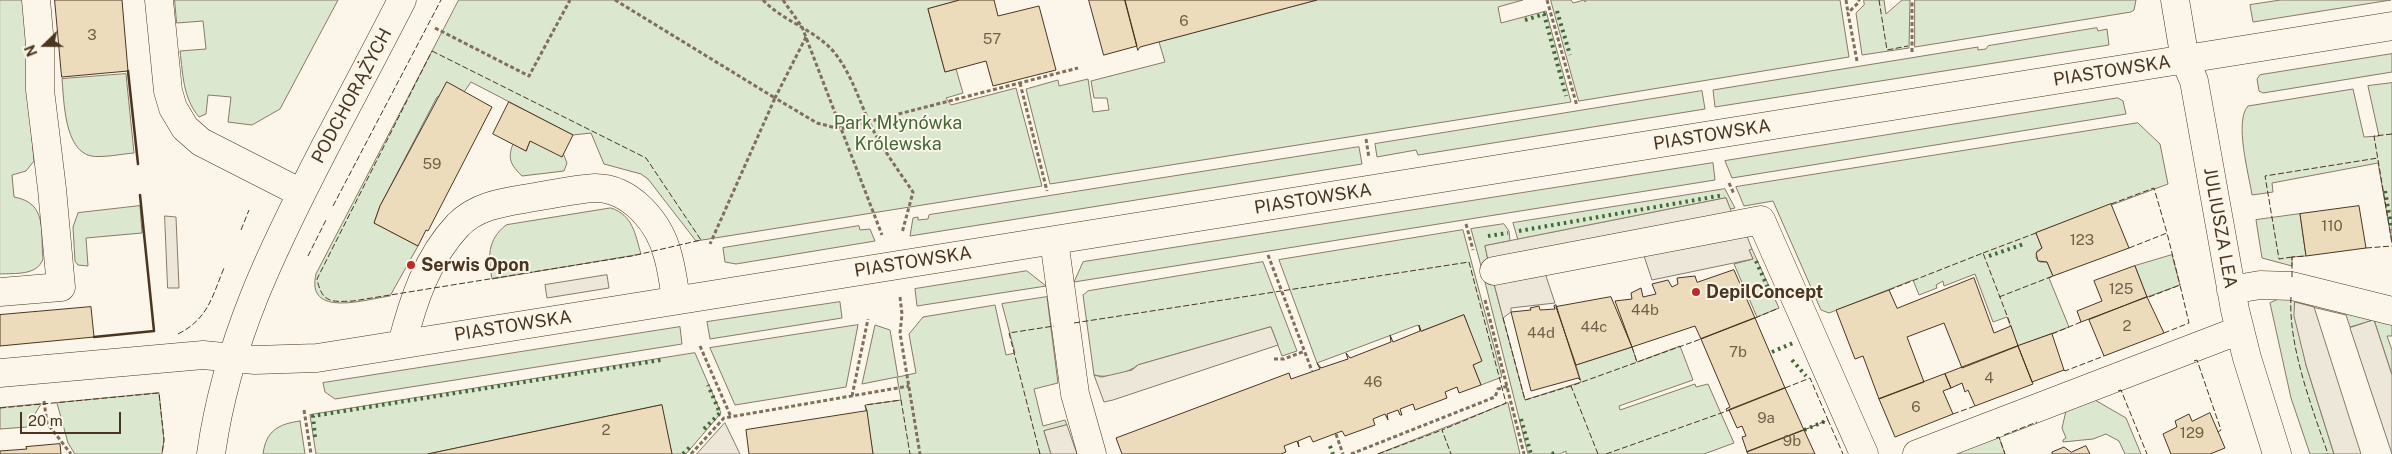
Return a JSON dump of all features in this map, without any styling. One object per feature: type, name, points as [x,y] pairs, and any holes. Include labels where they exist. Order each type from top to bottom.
[{"type":"street","points":[[0,292],[61,286],[40,90],[40,45],[36,0]]},
{"type":"street","points":[[159,0],[168,91],[173,108],[185,128],[201,142],[301,193]]},
{"type":"street","name":"PODCHORĄŻYCH","points":[[210,454],[232,359],[250,304],[269,257],[402,0]]},
{"type":"street","name":"JULIUSZA LEA","points":[[2175,0],[2185,60],[2194,81],[2231,290],[2240,330],[2277,454]]},
{"type":"street","name":"PIASTOWSKA","points":[[0,373],[203,355],[232,359],[282,360],[317,358],[2392,26]]},
{"type":"street","points":[[402,344],[417,291],[437,254],[458,225],[470,215],[497,204],[573,191],[596,188],[623,194],[639,207],[651,221],[668,254],[676,300]]},
{"type":"street","points":[[1488,281],[1762,220],[1864,454]]},
{"type":"street","points":[[1054,240],[1075,394],[1092,454]]},
{"type":"street","points":[[2231,290],[2260,285],[2292,286],[2392,311]]},
{"type":"street","points":[[1917,454],[2240,330]]},
{"type":"path","points":[[435,28],[529,76],[570,0]]},
{"type":"path","points":[[615,0],[817,123],[840,129],[1078,68]]},
{"type":"path","points":[[763,0],[778,14],[820,38],[834,52],[849,75],[885,150],[912,192],[912,199],[901,235]]},
{"type":"path","points":[[783,0],[802,27],[883,237],[887,240]]},
{"type":"path","points":[[1547,0],[1577,106]]},
{"type":"path","points":[[1846,0],[1857,61]]},
{"type":"path","points":[[1848,13],[1859,0]]},
{"type":"path","points":[[1912,0],[1912,52]]},
{"type":"path","points":[[710,244],[775,98],[806,37]]},
{"type":"path","points":[[1020,83],[1047,191]]},
{"type":"path","points":[[1366,140],[1369,158]]},
{"type":"path","points":[[1466,224],[1473,253]]},
{"type":"path","points":[[1268,256],[1312,371]]},
{"type":"path","points":[[1488,281],[1508,386],[1524,454]]},
{"type":"path","points":[[899,288],[902,314],[900,333],[920,454]]},
{"type":"path","points":[[852,396],[868,319]]},
{"type":"path","points":[[700,346],[731,416]]},
{"type":"path","points":[[1274,359],[1284,359],[1305,351]]},
{"type":"path","points":[[691,454],[724,418],[909,386]]},
{"type":"path","points":[[1351,454],[1495,397],[1498,389],[1508,386]]},
{"type":"path","points":[[44,395],[47,423],[71,454]]},
{"type":"path","points":[[304,410],[310,454]]},
{"type":"path","points":[[1336,434],[1343,454]]},
{"type":"green space","points":[[0,0],[28,0],[26,51],[33,51],[28,92],[34,161],[26,171],[12,175],[14,197],[25,200],[32,205],[40,220],[43,259],[36,268],[25,273],[0,274]]},
{"type":"green space","points":[[175,0],[338,0],[280,109],[252,125],[228,122],[231,97],[208,95],[206,114],[199,117],[194,110],[185,86],[180,51],[206,49],[203,21],[177,23]]},
{"type":"green space","name":"Park Młynówka Królewska","points":[[459,0],[960,0],[928,9],[945,72],[956,69],[963,93],[946,98],[951,105],[1016,88],[1042,186],[696,241],[648,179],[641,174],[604,164],[591,133],[573,135],[471,82],[464,92],[437,97],[380,206],[374,223],[418,246],[390,296],[354,302],[329,302],[320,297],[315,288],[316,274]]},
{"type":"green space","points":[[1317,0],[1523,0],[1498,7],[1501,23],[1546,11],[1571,102],[1050,184],[1026,89],[1058,80],[1059,86],[1088,79],[1093,112],[1109,110],[1107,98],[1094,98],[1091,81],[1165,62],[1159,42]]},
{"type":"green space","points":[[1551,0],[1571,0],[1573,3],[1584,0],[1585,2],[1586,0],[1840,0],[1849,57],[1579,101]]},
{"type":"green space","points":[[1864,0],[1884,0],[1886,14],[1902,0],[1910,0],[1909,48],[1862,55],[1856,13],[1864,5]]},
{"type":"green space","points":[[1915,0],[2136,0],[2134,10],[2131,12],[1915,47]]},
{"type":"green space","points":[[2281,0],[2391,0],[2253,22],[2250,5]]},
{"type":"green space","points":[[2097,28],[2098,31],[2107,29],[2109,45],[1715,107],[1713,90],[1978,47],[1978,50],[1986,49],[1988,46]]},
{"type":"green space","points":[[2392,54],[2392,72],[2263,93],[2259,91],[2257,79],[2260,75]]},
{"type":"green space","points":[[126,74],[134,153],[91,156],[82,152],[70,135],[65,111],[62,79]]},
{"type":"green space","points":[[2392,83],[2392,243],[2378,163],[2272,183],[2273,192],[2252,195],[2242,135],[2244,113],[2248,106],[2353,89],[2364,137],[2379,136],[2368,86]]},
{"type":"green space","points":[[1702,91],[1705,109],[1418,155],[1416,150],[1377,157],[1375,144]]},
{"type":"green space","points":[[2118,98],[2123,101],[2126,114],[1732,178],[1725,161]]},
{"type":"green space","points":[[2138,123],[2160,144],[2168,184],[2036,233],[2042,248],[2037,251],[2036,258],[2040,262],[2047,262],[2053,276],[2049,278],[2069,327],[2018,346],[2007,317],[1993,322],[1975,274],[1944,286],[1943,281],[1936,285],[1937,288],[1919,295],[1913,280],[1829,313],[1821,310],[1773,201],[1744,206],[1736,187]]},
{"type":"green space","points":[[530,141],[563,153],[567,163],[564,171],[522,176],[511,162],[511,149],[513,144],[526,151]]},
{"type":"green space","points":[[1359,147],[1362,164],[910,236],[913,218],[918,217],[918,220],[928,219],[929,215]]},
{"type":"green space","points":[[1713,163],[1715,180],[1074,282],[1083,262]]},
{"type":"green space","points":[[1725,189],[1735,208],[1730,209],[1726,198],[1518,240],[1513,223]]},
{"type":"green space","points":[[140,206],[142,233],[86,238],[88,266],[78,265],[75,261],[73,227],[78,213]]},
{"type":"green space","points":[[611,208],[629,220],[641,254],[492,279],[490,249],[495,237],[506,225]]},
{"type":"green space","points":[[2300,214],[2306,256],[2292,257],[2292,266],[2262,258],[2256,220]]},
{"type":"green space","points":[[1504,224],[1509,231],[1510,241],[1485,246],[1489,265],[1484,277],[1471,229]]},
{"type":"green space","points":[[859,226],[860,230],[870,229],[875,241],[736,264],[725,262],[723,248]]},
{"type":"green space","points":[[1463,230],[1502,377],[1481,385],[1473,365],[1481,361],[1464,315],[1421,331],[1418,325],[1317,363],[1279,260]]},
{"type":"green space","points":[[1752,249],[1779,308],[1757,317],[1734,264],[1753,259],[1749,250]]},
{"type":"green space","points":[[2172,255],[2180,285],[2147,297],[2135,266]]},
{"type":"green space","points":[[1263,262],[1297,351],[1282,356],[1271,327],[1138,365],[1117,374],[1094,375],[1083,295],[1088,291]]},
{"type":"green space","points":[[1027,271],[1046,286],[917,306],[915,289]]},
{"type":"green space","points":[[1493,280],[1525,400],[1581,382],[1576,365],[1632,347],[1637,362],[1680,346],[1693,380],[1619,406],[1620,410],[1695,384],[1696,387],[1708,384],[1734,443],[1704,454],[1566,454],[1566,451],[1560,454],[1528,454],[1485,282]]},
{"type":"green space","points":[[2287,296],[2392,320],[2392,336],[2387,336],[2392,350],[2392,375],[2374,320],[2350,327],[2346,315],[2295,303],[2306,365],[2334,454],[2310,454],[2291,398],[2270,303]]},
{"type":"green space","points":[[1047,297],[1058,383],[1034,389],[1043,426],[1065,420],[1067,425],[1044,431],[1051,454],[873,454],[865,405],[901,400],[897,377],[862,384],[875,325],[890,330],[898,377],[916,373],[909,334],[923,317],[995,305],[1006,355],[1015,353],[1002,304]]},
{"type":"green space","points":[[840,302],[842,318],[710,339],[707,322]]},
{"type":"green space","points":[[858,325],[846,387],[735,405],[710,348]]},
{"type":"green space","points":[[680,327],[682,344],[335,399],[325,392],[323,383]]},
{"type":"green space","points":[[695,353],[721,413],[686,454],[672,454],[661,405],[428,454],[316,454],[310,415]]},
{"type":"green space","points":[[159,393],[164,440],[162,454],[75,454],[68,443],[57,403]]},
{"type":"green space","points":[[2095,400],[2126,418],[2141,454],[2125,454],[2119,441],[2106,434],[2093,439],[2063,442],[2066,438],[2062,428],[2066,411]]},
{"type":"green space","points":[[1508,403],[1520,454],[1378,454]]},
{"type":"green space","points":[[41,404],[27,427],[0,429],[0,408]]},
{"type":"green space","points":[[300,421],[305,454],[263,454],[267,440],[274,430],[285,424]]},
{"type":"green space","points":[[1999,437],[2005,454],[1954,454]]},
{"type":"shaded area","points":[[1726,198],[1734,218],[1489,265],[1485,246]]},
{"type":"shaded area","points":[[165,216],[176,217],[179,288],[168,288]]},
{"type":"shaded area","points":[[1745,231],[1752,249],[1749,250],[1753,259],[1652,280],[1642,250]]},
{"type":"shaded area","points":[[1544,270],[1555,303],[1511,308],[1511,312],[1503,318],[1493,280]]},
{"type":"shaded area","points":[[607,275],[609,288],[547,298],[545,285]]},
{"type":"shaded area","points":[[2295,302],[2314,307],[2361,454],[2334,454],[2306,365],[2294,316]]},
{"type":"shaded area","points":[[2374,320],[2392,375],[2392,454],[2350,328]]},
{"type":"shaded area","points":[[1271,327],[1278,345],[1113,400],[1104,402],[1094,375],[1102,377],[1132,370],[1138,365]]},
{"type":"shaded area","points":[[725,423],[740,454],[697,454]]},
{"type":"shaded area","points":[[1067,425],[1077,454],[1051,454],[1044,431]]},
{"type":"building","points":[[55,0],[122,0],[128,71],[62,77]]},
{"type":"building","points":[[960,0],[994,0],[998,16],[1039,6],[1056,70],[993,86],[986,61],[945,72],[928,9]]},
{"type":"building","points":[[1089,0],[1125,0],[1137,46],[1104,55]]},
{"type":"building","points":[[1125,0],[1317,0],[1140,47],[1138,50]]},
{"type":"building","points":[[447,82],[492,107],[428,231],[426,230],[418,246],[374,223],[380,206]]},
{"type":"building","points":[[509,102],[573,135],[562,157],[530,141],[526,151],[493,134]]},
{"type":"building","points":[[2111,204],[2129,248],[2053,276],[2047,262],[2038,261],[2036,253],[2042,248],[2036,233]]},
{"type":"building","points":[[2359,206],[2366,248],[2306,256],[2300,214]]},
{"type":"building","points":[[2135,266],[2147,297],[2081,322],[2077,311],[2102,301],[2094,281]]},
{"type":"building","points":[[1734,270],[1755,318],[1701,339],[1695,326],[1632,347],[1615,301],[1632,299],[1631,293],[1641,288],[1643,297],[1656,294],[1652,284],[1668,280],[1672,287],[1678,284],[1677,278],[1695,276],[1697,282]]},
{"type":"building","points":[[1974,278],[1994,333],[2011,326],[2018,346],[1962,368],[1944,323],[1907,337],[1924,382],[1879,399],[1863,356],[1855,359],[1836,310],[1889,290],[1897,308]]},
{"type":"building","points":[[1611,297],[1632,347],[1576,365],[1556,307]]},
{"type":"building","points":[[2147,297],[2164,333],[2104,356],[2089,320]]},
{"type":"building","points":[[1556,305],[1580,380],[1578,378],[1531,391],[1511,312],[1531,310],[1530,308],[1539,306],[1540,310],[1555,309],[1554,306]]},
{"type":"building","points":[[91,307],[94,337],[0,346],[0,315]]},
{"type":"building","points":[[1464,315],[1482,361],[1473,365],[1481,385],[1459,393],[1457,387],[1445,392],[1447,398],[1415,410],[1413,404],[1400,409],[1402,415],[1400,415],[1398,410],[1387,414],[1388,420],[1385,414],[1373,419],[1375,425],[1345,436],[1342,431],[1313,442],[1310,436],[1298,441],[1299,447],[1297,441],[1284,446],[1286,452],[1281,454],[1122,454],[1116,438],[1289,373],[1291,379],[1320,369],[1317,363],[1321,368],[1348,359],[1346,353],[1350,358],[1391,342],[1390,335],[1393,342],[1420,331],[1419,325],[1421,331]]},
{"type":"building","points":[[1755,318],[1785,388],[1727,411],[1726,409],[1730,407],[1701,339]]},
{"type":"building","points":[[2052,334],[2064,370],[2032,382],[2018,346]]},
{"type":"building","points":[[2018,346],[2033,384],[1975,406],[1968,390],[1965,392],[1962,383],[1951,388],[1945,374]]},
{"type":"building","points":[[1945,374],[1951,388],[1943,391],[1953,414],[1895,437],[1879,399]]},
{"type":"building","points":[[1785,388],[1804,430],[1747,452],[1742,437],[1746,436],[1742,426],[1737,428],[1729,410]]},
{"type":"building","points":[[662,405],[672,454],[428,454]]},
{"type":"building","points":[[867,411],[873,454],[749,454],[746,430]]},
{"type":"building","points":[[2210,413],[2225,448],[2210,454],[2171,454],[2163,434],[2177,427],[2175,421],[2189,414],[2192,421]]},
{"type":"building","points":[[1804,430],[1815,454],[1748,454],[1747,452]]},
{"type":"building","points":[[60,444],[61,454],[0,454],[0,451]]},
{"type":"building","points":[[2086,446],[2090,454],[2052,454],[2052,452],[2064,447],[2071,452]]},
{"type":"hedge","points":[[1557,11],[1570,55]]},
{"type":"hedge","points":[[1525,20],[1544,14],[1566,96]]},
{"type":"hedge","points":[[2385,191],[2392,230]]},
{"type":"hedge","points":[[1519,231],[1724,195]]},
{"type":"hedge","points":[[1488,236],[1508,233]]},
{"type":"hedge","points":[[1989,256],[2024,244]]},
{"type":"hedge","points":[[1756,261],[1768,288]]},
{"type":"hedge","points":[[1772,352],[1793,343]]},
{"type":"hedge","points":[[315,437],[313,416],[661,360]]},
{"type":"hedge","points":[[1792,360],[1806,376]]},
{"type":"hedge","points":[[704,429],[720,413],[708,385]]},
{"type":"hedge","points":[[1521,419],[1531,454]]},
{"type":"hedge","points":[[1804,430],[1828,420]]},
{"type":"hedge","points":[[1330,446],[1333,454]]},
{"type":"hedge","points":[[683,454],[690,447]]},
{"type":"hedge","points":[[1552,454],[1556,452]]},
{"type":"fence","points":[[333,206],[441,0]]},
{"type":"fence","points":[[1879,0],[1887,50],[1908,46]]},
{"type":"fence","points":[[432,51],[646,158],[701,240],[632,256],[353,301],[333,301],[325,297],[317,279],[432,51]]},
{"type":"fence","points":[[2392,134],[2374,136],[2392,243]]},
{"type":"fence","points":[[2292,257],[2279,259],[2265,176],[2378,158]]},
{"type":"fence","points":[[2111,204],[2154,188],[2167,233]]},
{"type":"fence","points":[[241,230],[249,210]]},
{"type":"fence","points":[[308,256],[326,220]]},
{"type":"fence","points":[[1983,253],[2036,233]]},
{"type":"fence","points":[[2129,248],[2167,233],[2180,285]]},
{"type":"fence","points":[[2366,248],[2392,246]]},
{"type":"fence","points":[[1889,290],[1983,253],[2011,326]]},
{"type":"fence","points":[[2292,277],[2292,257],[2306,256]]},
{"type":"fence","points":[[1074,323],[1469,262],[1506,403],[1442,430],[1451,454]]},
{"type":"fence","points":[[178,334],[188,328],[203,314],[212,298],[224,268]]},
{"type":"fence","points":[[1999,297],[2053,276]]},
{"type":"fence","points":[[2149,297],[2180,285],[2189,323],[2164,333]]},
{"type":"fence","points":[[2291,297],[2291,316],[2297,356],[2308,397],[2328,454]]},
{"type":"fence","points":[[1755,318],[1779,308]]},
{"type":"fence","points":[[1503,318],[1525,400],[1571,386]]},
{"type":"fence","points":[[2052,334],[2081,322]]},
{"type":"fence","points":[[1040,454],[1009,333],[1054,326]]},
{"type":"fence","points":[[1598,454],[1571,386],[1701,339]]},
{"type":"fence","points":[[1632,347],[1637,362]]},
{"type":"fence","points":[[2064,370],[2104,356]]},
{"type":"fence","points":[[2194,361],[2197,360],[2221,430],[2218,432]]},
{"type":"fence","points":[[1785,388],[1810,378],[1828,420]]},
{"type":"fence","points":[[2118,391],[2121,390],[2147,454]]},
{"type":"fence","points":[[0,408],[159,393],[164,440],[162,454]]},
{"type":"fence","points":[[867,411],[865,405],[901,400],[910,454]]},
{"type":"fence","points":[[1953,414],[1975,406]]},
{"type":"fence","points":[[1606,454],[1727,411]]},
{"type":"fence","points":[[1804,430],[1828,420],[1843,454]]},
{"type":"fence","points":[[2004,435],[2037,422]]},
{"type":"fence","points":[[1378,454],[1442,430]]},
{"type":"fence","points":[[1996,438],[1999,437],[2005,454]]},
{"type":"wall","points":[[128,71],[138,164]]},
{"type":"wall","points":[[94,337],[154,331],[140,195]]},
{"type":"place","name":"Serwis Opon","points":[[411,265]]},
{"type":"place","name":"DepilConcept","points":[[1696,292]]}]
